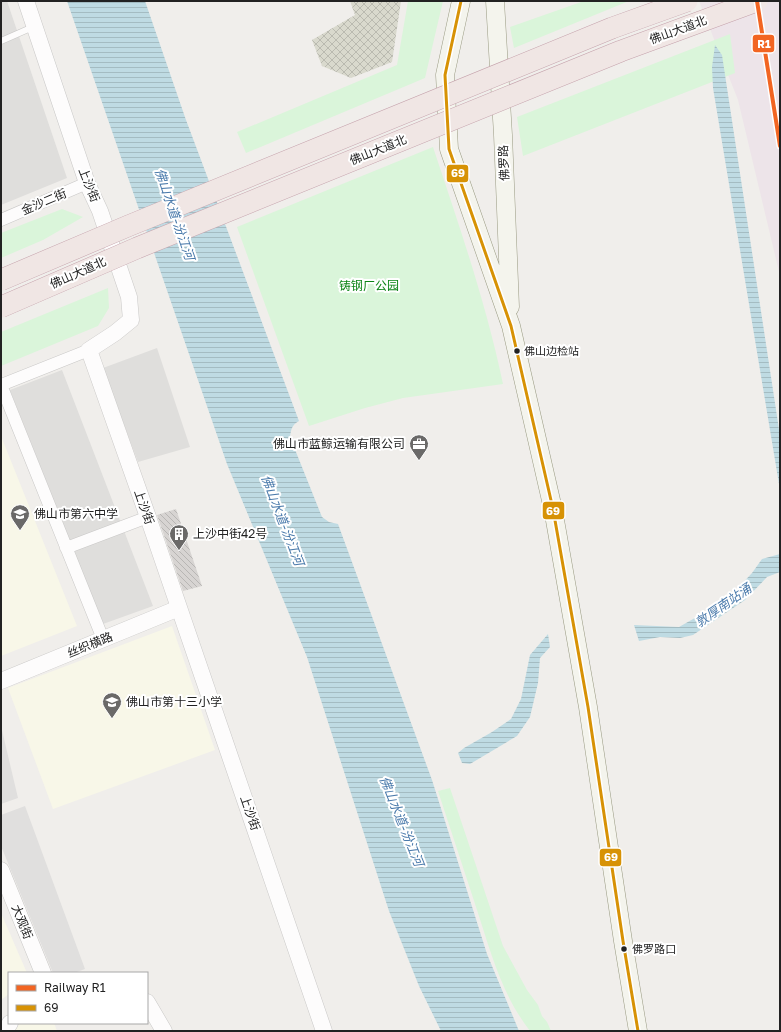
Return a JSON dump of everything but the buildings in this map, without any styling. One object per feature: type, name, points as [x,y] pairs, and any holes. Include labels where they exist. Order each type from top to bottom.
[{"type":"highway","name":"佛山大道北","points":[[1,280],[128,226],[612,28],[687,1]]},
{"type":"highway","name":"佛山大道北","points":[[1,307],[137,248],[606,57],[757,1]]},
{"type":"main road","name":"佛罗路","points":[[461,1],[445,75],[449,149],[511,326],[553,509],[588,707],[638,1031]]},
{"type":"main road","name":"佛罗路","points":[[495,1],[503,135],[511,326]]},
{"type":"street","name":"上沙街","points":[[26,1],[87,183],[100,211],[129,297],[131,320],[115,333],[89,350],[148,516],[324,1031]]},
{"type":"street","name":"金沙二街","points":[[1,220],[87,183]]},
{"type":"street","points":[[89,350],[1,385],[103,639]]},
{"type":"street","points":[[66,548],[148,516]]},
{"type":"street","name":"丝织横路","points":[[1,681],[179,608]]},
{"type":"street","name":"大观街","points":[[1,870],[43,972]]},
{"type":"street","points":[[148,1004],[164,1031]]},
{"type":"lane","points":[[1,41],[35,26]]},
{"type":"shaded area","points":[[1,1],[7,1],[67,178],[1,205]]},
{"type":"shaded area","points":[[350,1],[401,1],[392,62],[351,78],[322,66],[312,40],[355,15]]},
{"type":"shaded area","points":[[699,1],[780,1],[780,276],[738,100]]},
{"type":"shaded area","points":[[157,348],[190,447],[138,462],[103,368]]},
{"type":"shaded area","points":[[62,370],[153,606],[103,624],[10,390]]},
{"type":"shaded area","name":"佛山市第六中学","points":[[1,436],[77,626],[1,656]]},
{"type":"shaded area","name":"佛山市第十三小学","points":[[172,626],[215,750],[53,809],[8,688]]},
{"type":"shaded area","points":[[1,726],[18,798],[1,804]]},
{"type":"shaded area","points":[[25,806],[85,969],[77,972],[53,972],[1,846],[1,815]]},
{"type":"shaded area","points":[[1,913],[27,972],[8,972],[8,995],[1,1000]]},
{"type":"shaded area","points":[[19,1024],[54,1024],[57,1031],[15,1031]]},
{"type":"green space","points":[[408,1],[443,1],[425,78],[246,153],[237,132],[397,65]]},
{"type":"green space","points":[[584,1],[629,1],[514,48],[510,27]]},
{"type":"green space","points":[[730,34],[735,73],[523,156],[517,117]]},
{"type":"green space","name":"铸钢厂公园","points":[[433,147],[489,324],[503,384],[403,398],[365,408],[309,426],[237,227]]},
{"type":"green space","points":[[62,209],[83,217],[43,240],[1,258],[1,233]]},
{"type":"green space","points":[[108,288],[109,308],[98,326],[1,366],[1,332]]},
{"type":"green space","points":[[450,788],[503,946],[527,990],[538,1005],[542,1016],[547,1022],[551,1031],[530,1031],[512,1003],[498,973],[438,791]]},
{"type":"water","name":"佛山水道-汾江河","points":[[67,1],[145,1],[186,120],[299,421],[292,428],[290,437],[322,517],[329,522],[338,524],[432,780],[487,954],[519,1031],[441,1031],[419,986],[389,911],[307,657],[227,464]]},
{"type":"water","points":[[715,45],[722,55],[780,436],[780,490],[713,88],[712,67]]},
{"type":"water","name":"敦厚南站涌","points":[[780,554],[780,572],[767,577],[745,600],[693,635],[680,638],[660,637],[639,641],[634,625],[679,627],[709,610],[737,589],[752,573],[762,559]]},
{"type":"water","points":[[548,634],[550,647],[540,658],[538,683],[530,717],[517,736],[470,764],[462,763],[458,753],[511,719],[521,699],[530,655]]},
{"type":"rail line","name":"R1","points":[[757,1],[780,146]]},
{"type":"transit line","name":"69","points":[[461,1],[445,75],[449,149],[511,326],[553,509],[588,707],[638,1031]]},
{"type":"place","name":"佛山边检站","points":[[517,351]]},
{"type":"place","name":"佛山市蓝鲸运输有限公司","points":[[419,461]]},
{"type":"place","name":"佛山市第六中学","points":[[20,531]]},
{"type":"place","name":"上沙中街42号","points":[[179,551]]},
{"type":"place","name":"佛山市第十三小学","points":[[112,719]]},
{"type":"place","name":"佛罗路口","points":[[624,949]]}]
